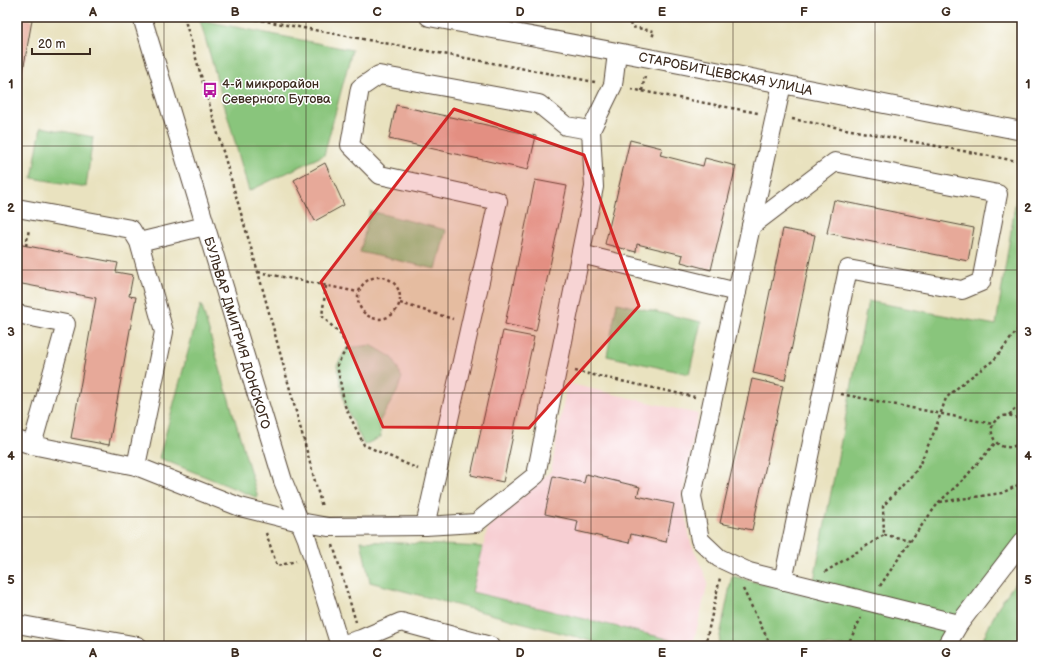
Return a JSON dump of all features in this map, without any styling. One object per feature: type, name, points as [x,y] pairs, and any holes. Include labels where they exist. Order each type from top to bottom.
[{"type":"street","name":"БУЛЬВАР ДМИТРИЯ ДОНСКОГО","points":[[142,17],[283,481],[307,539],[340,646]]},
{"type":"street","name":"СТАРОБИТЦЕВСКАЯ УЛИЦА","points":[[429,17],[649,58],[1022,131]]},
{"type":"street","points":[[17,314],[66,324],[25,442],[136,466],[240,507],[300,522],[328,527],[425,526],[476,523],[536,475],[594,187],[591,130],[613,85],[617,53]]},
{"type":"street","points":[[425,526],[498,201],[380,175],[350,146],[360,88],[379,75],[531,102],[539,104],[566,126],[591,130]]},
{"type":"street","points":[[782,84],[692,496],[700,540],[719,558],[749,572],[960,624]]},
{"type":"street","points":[[751,226],[835,162],[998,194],[981,282],[962,290],[848,269],[783,581]]},
{"type":"street","points":[[17,208],[131,229],[139,242],[164,332],[136,466]]},
{"type":"street","points":[[139,242],[205,226]]},
{"type":"street","points":[[581,254],[737,292]]},
{"type":"street","points":[[946,646],[960,624],[1022,542]]},
{"type":"street","points":[[340,646],[401,622],[490,646]]},
{"type":"street","points":[[17,624],[138,646]]},
{"type":"path","points":[[184,17],[258,272],[328,527],[361,639]]},
{"type":"path","points":[[244,17],[1022,162]]},
{"type":"path","points":[[258,272],[358,292]]},
{"type":"path","points":[[383,276],[390,279],[397,285],[401,296],[400,304],[398,309],[388,317],[374,319],[363,312],[359,306],[358,292],[364,282],[370,278],[383,276]]},
{"type":"path","points":[[17,294],[19,284]]},
{"type":"path","points":[[326,286],[322,316],[341,335],[347,348],[337,365],[345,406],[364,446],[436,476]]},
{"type":"path","points":[[400,304],[470,323]]},
{"type":"path","points":[[884,536],[882,506],[916,470],[935,430],[946,398],[964,382],[994,360],[1022,324]]},
{"type":"path","points":[[557,367],[713,401]]},
{"type":"path","points":[[823,391],[993,424]]},
{"type":"path","points":[[1009,415],[1022,402]]},
{"type":"path","points":[[1022,423],[1015,416],[1004,415],[993,424],[992,430],[992,435],[1000,446],[1013,447],[1022,439]]},
{"type":"path","points":[[847,646],[869,602],[911,540],[939,502],[963,480],[996,442]]},
{"type":"path","points":[[939,502],[1002,493],[1022,483]]},
{"type":"path","points":[[259,512],[277,566],[335,551]]},
{"type":"path","points":[[803,585],[884,536],[911,540]]},
{"type":"path","points":[[743,589],[771,646]]},
{"type":"highlighted area","points":[[454,109],[584,155],[639,306],[529,428],[383,427],[321,282]]},
{"type":"shaded area","points":[[567,383],[698,414],[682,497],[691,543],[708,582],[693,645],[472,592],[488,527],[551,471]]},
{"type":"green space","points":[[200,20],[352,50],[324,155],[249,191]]},
{"type":"green space","points":[[41,127],[93,137],[86,187],[32,178]]},
{"type":"green space","points":[[1019,180],[1022,180],[1022,537],[946,646],[718,646],[732,576],[811,596],[868,301],[996,325]]},
{"type":"green space","points":[[370,211],[446,230],[436,269],[360,252]]},
{"type":"green space","points":[[617,303],[701,322],[689,374],[607,356]]},
{"type":"green space","points":[[201,304],[258,498],[159,458]]},
{"type":"green space","points":[[371,345],[393,358],[402,378],[397,392],[379,422],[381,437],[364,445],[345,406],[337,365],[347,348]]},
{"type":"green space","points":[[361,541],[483,547],[472,592],[693,645],[610,646],[370,582]]},
{"type":"green space","points":[[1022,573],[1022,646],[983,639],[998,607]]},
{"type":"building","points":[[17,17],[32,20],[18,99],[17,98]]},
{"type":"building","points":[[396,105],[536,136],[528,170],[389,139]]},
{"type":"building","points":[[630,140],[662,148],[660,155],[703,166],[705,158],[736,166],[711,270],[681,262],[683,255],[637,244],[636,252],[605,244]]},
{"type":"building","points":[[325,163],[344,205],[315,221],[294,180]]},
{"type":"building","points":[[535,180],[567,186],[536,331],[505,324]]},
{"type":"building","points":[[834,200],[974,228],[968,261],[827,233]]},
{"type":"building","points":[[783,229],[815,235],[785,380],[753,373]]},
{"type":"building","points":[[17,244],[118,263],[116,272],[133,275],[129,296],[136,297],[109,445],[71,438],[96,298],[17,283]]},
{"type":"building","points":[[503,331],[534,337],[503,482],[471,475]]},
{"type":"building","points":[[752,379],[783,386],[752,530],[720,523]]},
{"type":"building","points":[[586,474],[640,487],[637,496],[674,504],[666,542],[631,534],[629,543],[576,531],[578,521],[545,514],[553,476],[584,483]]},
{"type":"place","name":"4-й микрорайон Северного Бутова","points":[[210,90]]}]
